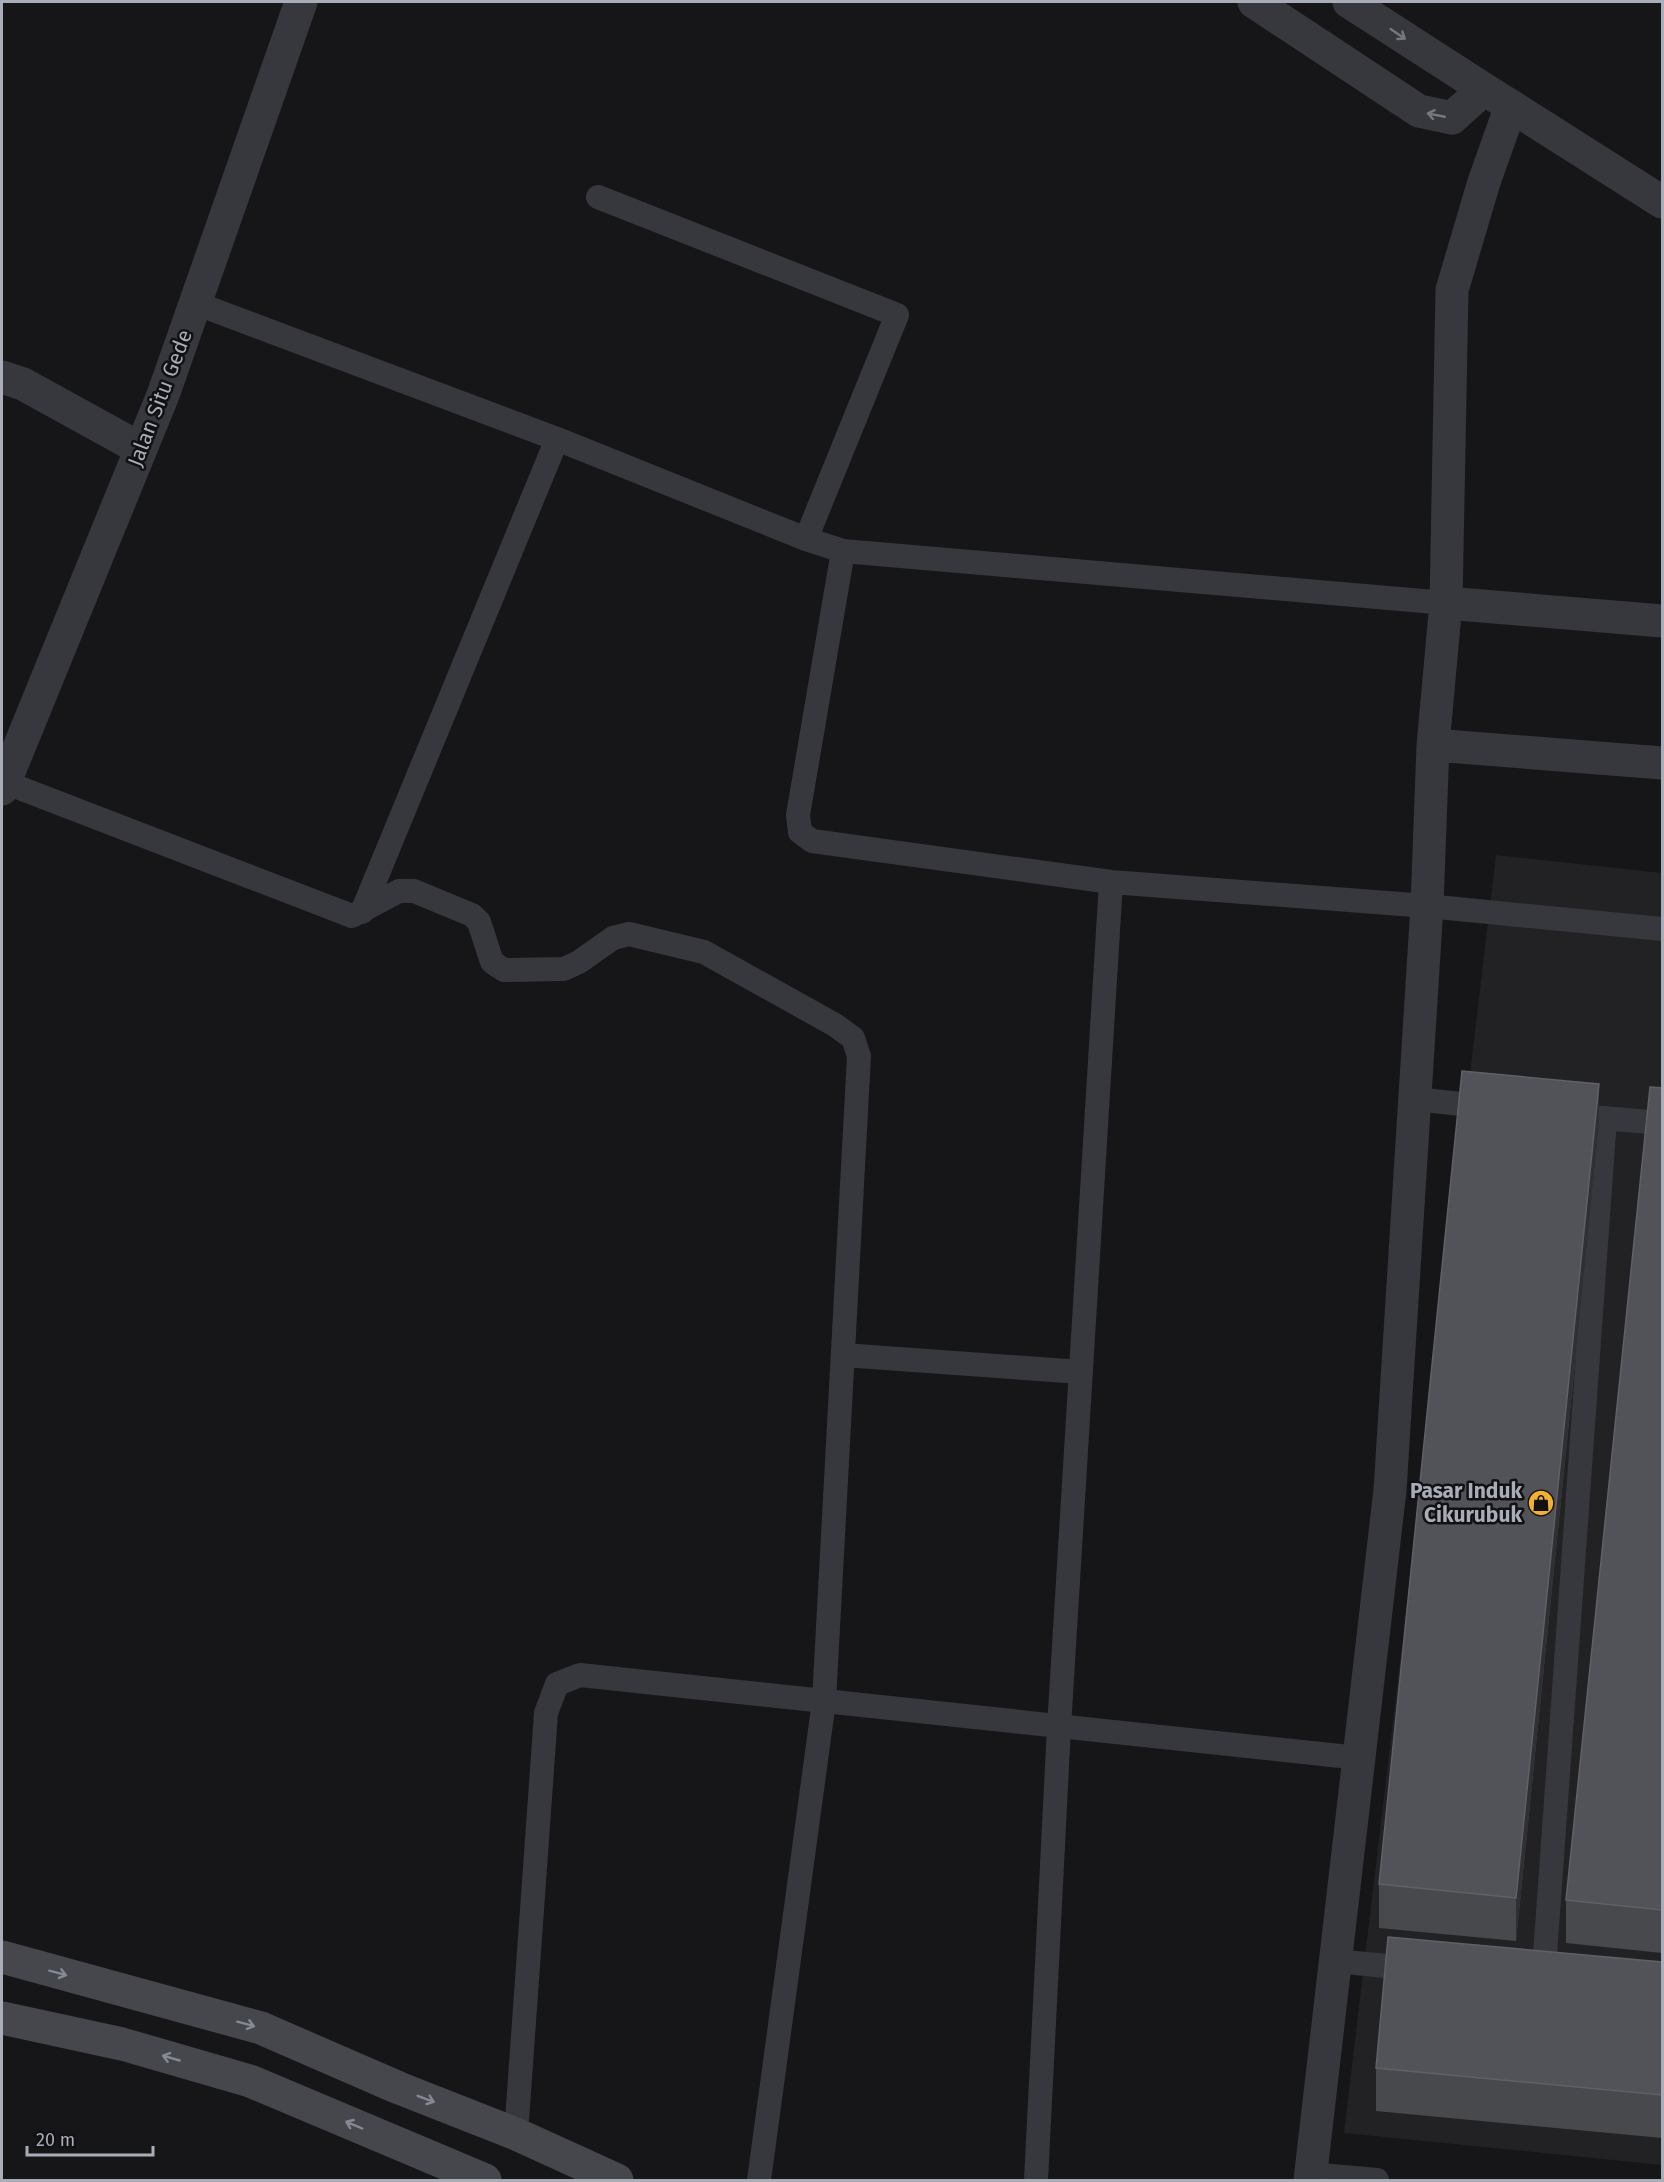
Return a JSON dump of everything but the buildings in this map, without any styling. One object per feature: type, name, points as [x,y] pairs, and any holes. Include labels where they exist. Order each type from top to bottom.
[{"type":"street","name":"Jalan Situ Gede","points":[[3,786],[163,395],[301,2]]},
{"type":"street","points":[[1254,2],[1419,111],[1452,118],[1497,98]]},
{"type":"street","points":[[1349,2],[1662,202]]},
{"type":"street","points":[[1310,2177],[1389,1490],[1427,906],[1433,745],[1446,603],[1452,290],[1484,182],[1497,98]]},
{"type":"street","points":[[2,377],[23,384],[141,449]]},
{"type":"street","points":[[1446,603],[1662,621]]},
{"type":"street","points":[[1433,745],[1662,763]]},
{"type":"street","points":[[2,1957],[261,2028],[399,2088],[516,2134],[617,2181]]},
{"type":"street","points":[[2,2018],[122,2044],[250,2081],[485,2181]]},
{"type":"lane","points":[[598,197],[897,315],[806,539]]},
{"type":"lane","points":[[195,303],[557,439],[806,539],[843,551],[1446,603]]},
{"type":"lane","points":[[362,912],[557,439]]},
{"type":"lane","points":[[843,551],[798,815],[800,832],[812,842],[1110,882],[1427,906],[1662,929]]},
{"type":"lane","points":[[3,786],[352,916],[399,891],[414,891],[471,915],[479,922],[492,962],[504,970],[564,969],[579,962],[613,938],[629,934],[704,952],[836,1025],[853,1038],[859,1056],[824,1701],[759,2181]]},
{"type":"lane","points":[[1036,2181],[1059,1727],[1110,882]]},
{"type":"lane","points":[[1414,1099],[1510,1109]]},
{"type":"lane","points":[[1569,1114],[1662,1124]]},
{"type":"lane","points":[[1542,1983],[1605,1118]]},
{"type":"lane","points":[[843,1355],[1081,1372]]},
{"type":"lane","points":[[516,2134],[546,1713],[557,1684],[580,1675],[1359,1758]]},
{"type":"lane","points":[[1335,1961],[1439,1972]]},
{"type":"lane","points":[[1310,2177],[1377,2181]]},
{"type":"shaded area","name":"Pasar Induk Cikurubuk","points":[[1496,855],[1662,873],[1662,2165],[1344,2133]]},
{"type":"place","name":"Pasar Induk Cikurubuk","points":[[1541,1503]]}]
